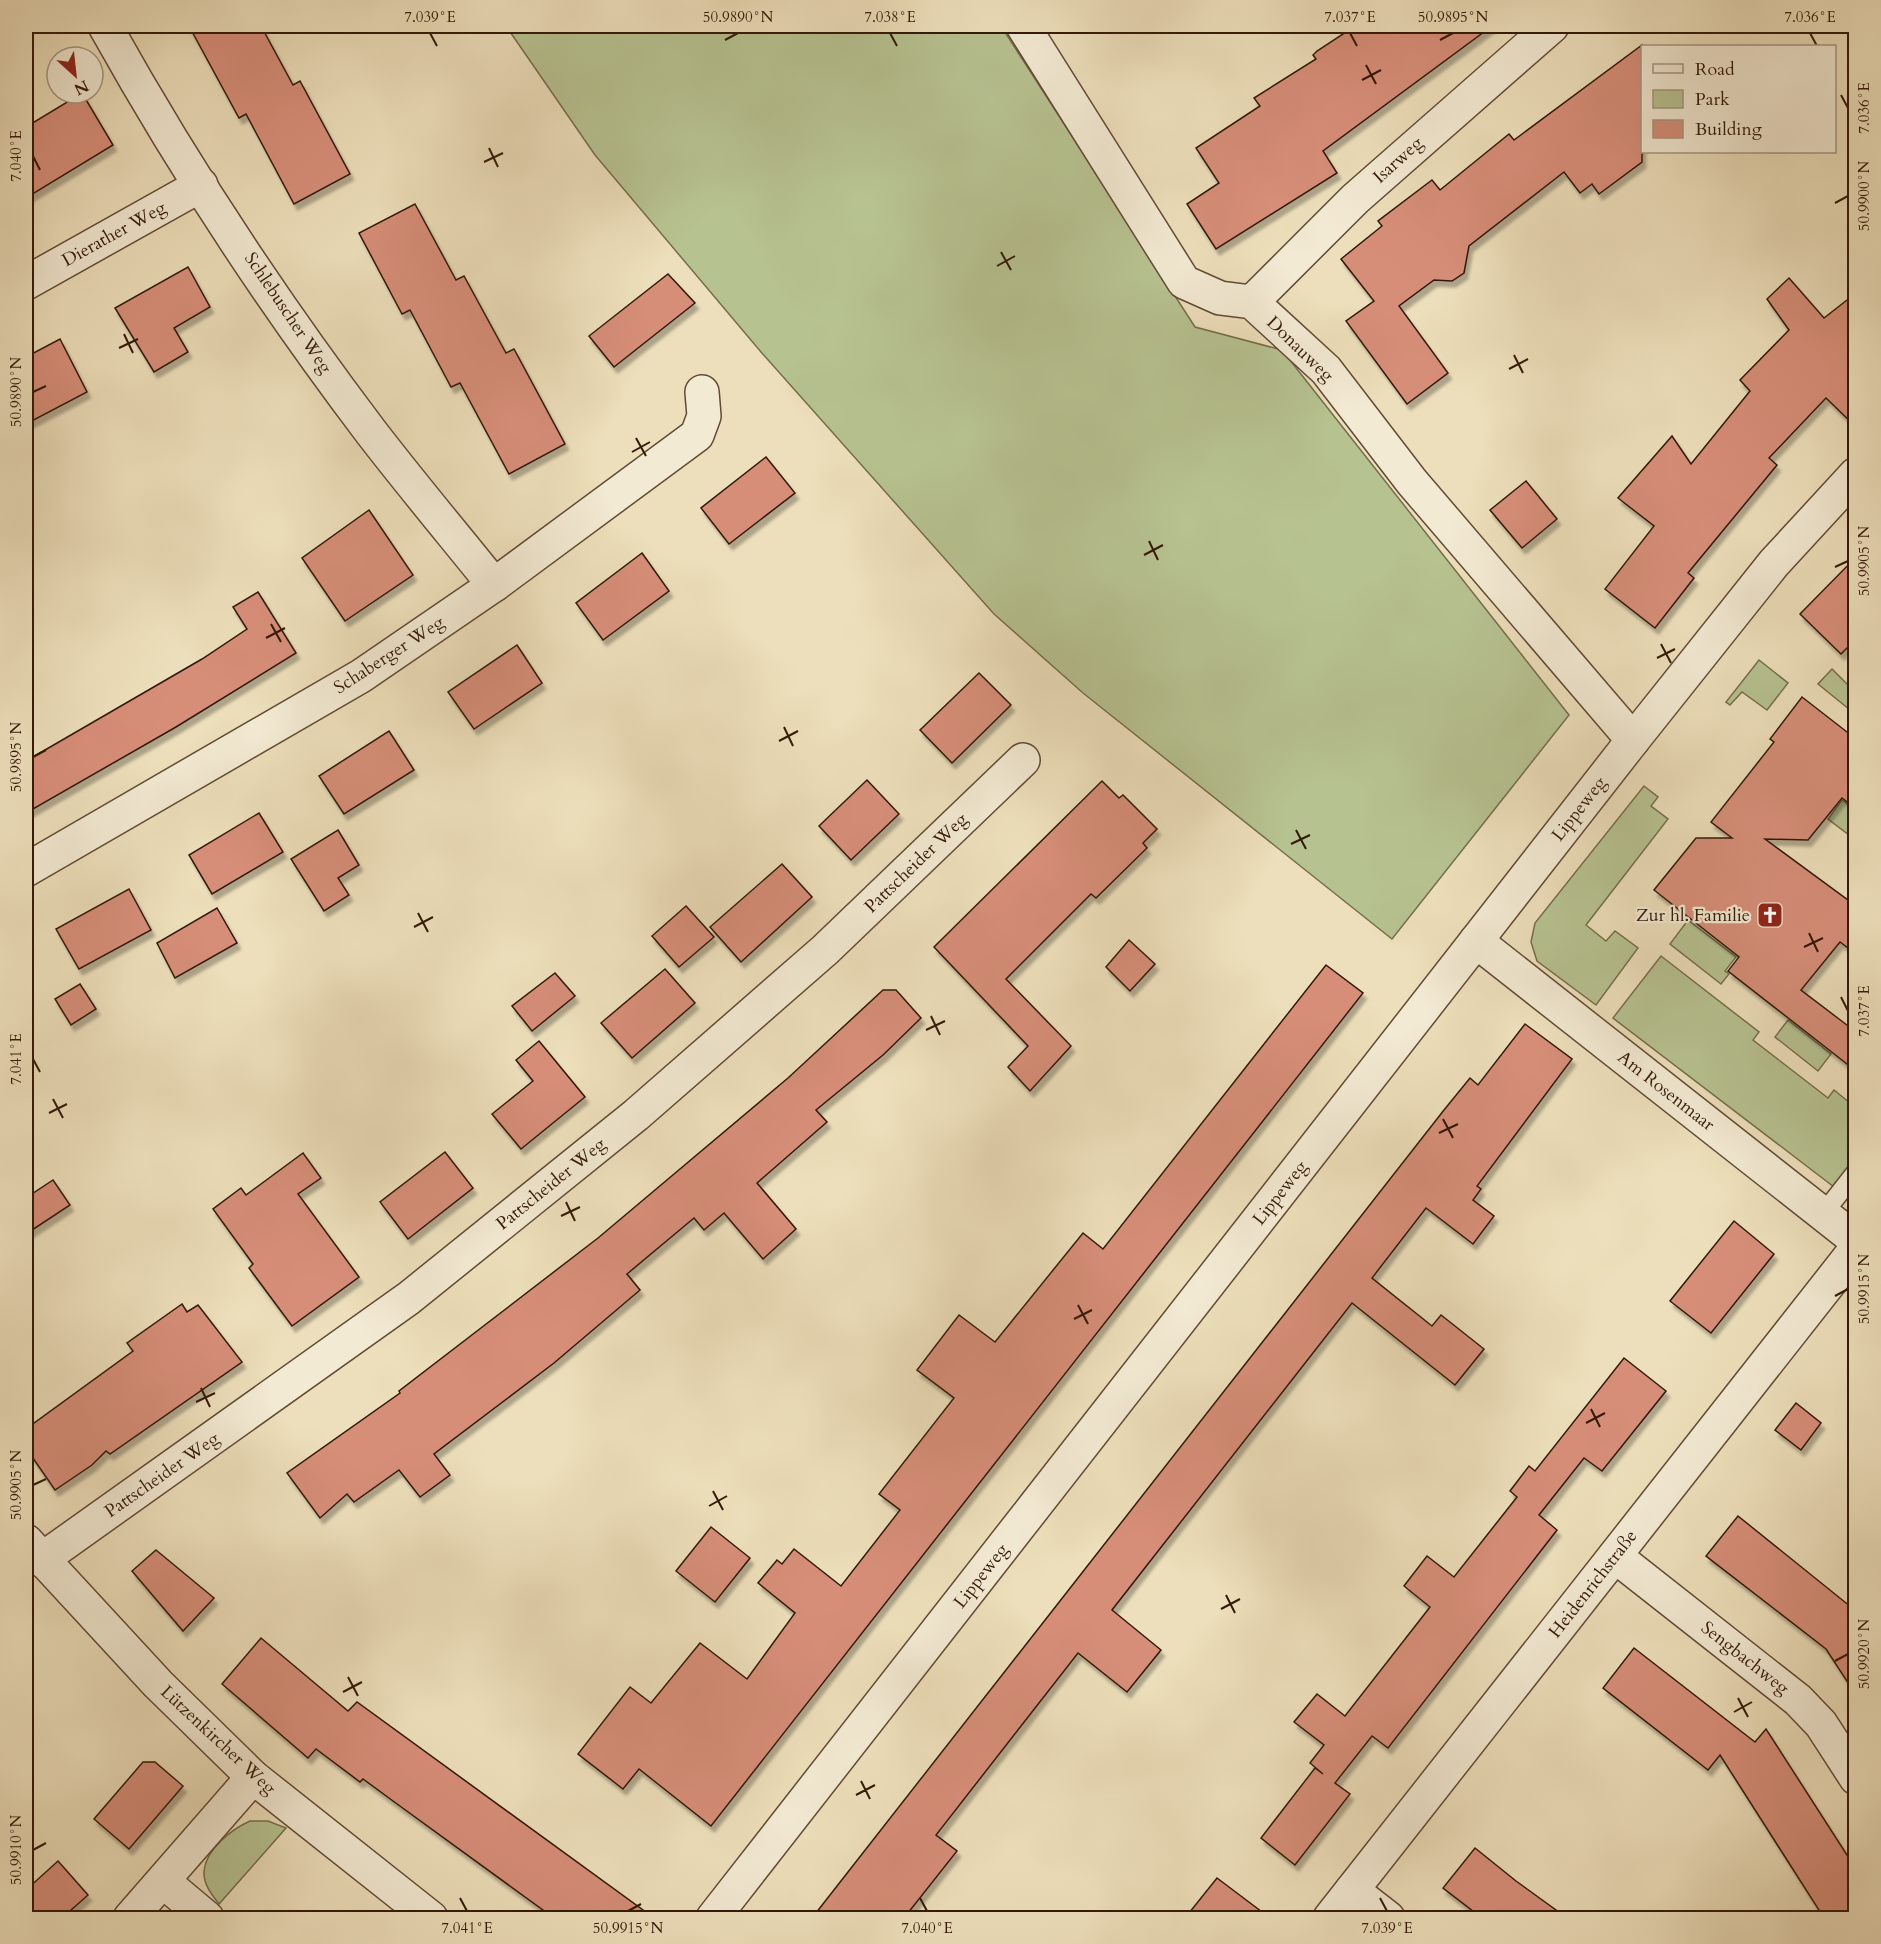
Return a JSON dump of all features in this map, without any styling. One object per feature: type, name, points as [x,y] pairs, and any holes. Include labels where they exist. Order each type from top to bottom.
[{"type":"street","name":"Schlebuscher Weg","points":[[105,26],[201,185],[310,348],[372,432],[494,585]]},
{"type":"street","name":"Donauweg","points":[[1023,26],[1184,282],[1220,298],[1252,302],[1326,370],[1412,482],[1633,740]]},
{"type":"street","name":"Isarweg","points":[[1252,302],[1354,199],[1552,26]]},
{"type":"street","name":"Dierather Weg","points":[[26,283],[201,185]]},
{"type":"street","name":"Schaberger Weg","points":[[26,870],[361,676],[494,585],[697,435],[704,416],[702,392]]},
{"type":"street","name":"Lippeweg","points":[[713,1918],[1633,740],[1774,563],[1856,474]]},
{"type":"street","name":"Pattscheider Weg","points":[[33,1550],[410,1298],[627,1123],[825,950],[1023,760]]},
{"type":"street","name":"Am Rosenmaar","points":[[1476,941],[1856,1240]]},
{"type":"street","name":"Heidenrichstraße","points":[[1330,1918],[1856,1249]]},
{"type":"street","name":"Lützenkircher Weg","points":[[33,1550],[158,1684],[253,1777],[431,1918]]},
{"type":"street","name":"Sengbachweg","points":[[1615,1556],[1798,1700],[1821,1724],[1856,1778]]},
{"type":"street","points":[[130,1918],[164,1882],[253,1777]]},
{"type":"street","points":[[164,1882],[207,1918]]},
{"type":"street","points":[[1352,1890],[1388,1918]]},
{"type":"lane","points":[[1823,1214],[1856,1172]]},
{"type":"green space","points":[[506,26],[1001,26],[1195,327],[1282,350],[1569,715],[1392,939],[1083,693],[994,614],[761,352],[595,155]]},
{"type":"green space","points":[[1759,660],[1788,683],[1767,710],[1742,692],[1730,705],[1726,702]]},
{"type":"green space","points":[[1832,669],[1855,692],[1855,714],[1818,684]]},
{"type":"green space","points":[[1644,786],[1658,797],[1651,806],[1668,819],[1586,925],[1606,941],[1615,931],[1638,948],[1596,1005],[1537,961],[1531,942],[1535,923]]},
{"type":"green space","points":[[1842,800],[1855,810],[1855,834],[1849,835],[1828,819]]},
{"type":"green space","points":[[1688,920],[1736,957],[1725,971],[1729,974],[1721,984],[1670,944]]},
{"type":"green space","points":[[1661,956],[1759,1032],[1753,1040],[1828,1098],[1834,1090],[1855,1107],[1855,1160],[1834,1187],[1613,1018]]},
{"type":"green space","points":[[1788,1020],[1831,1054],[1818,1071],[1775,1037]]},
{"type":"green space","points":[[250,1821],[268,1821],[286,1828],[219,1904],[208,1889],[205,1880],[206,1863],[221,1841]]},
{"type":"building","points":[[189,26],[261,26],[293,85],[300,81],[350,174],[294,204],[246,114],[239,118]]},
{"type":"building","points":[[1355,26],[1492,26],[1323,151],[1337,173],[1216,249],[1187,204],[1219,183],[1196,148],[1260,106],[1254,98],[1316,59],[1313,55],[1317,51]]},
{"type":"building","points":[[1641,46],[1642,162],[1599,194],[1592,184],[1580,193],[1564,172],[1469,246],[1464,273],[1452,281],[1434,280],[1399,306],[1448,373],[1407,404],[1346,321],[1374,301],[1341,259],[1382,226],[1378,221],[1432,180],[1440,190],[1509,134],[1514,140]]},
{"type":"building","points":[[62,105],[89,105],[113,145],[26,198],[26,127]]},
{"type":"building","points":[[415,204],[456,280],[464,276],[506,353],[514,349],[565,444],[509,474],[460,383],[451,387],[410,310],[402,314],[359,233]]},
{"type":"building","points":[[188,267],[210,307],[174,328],[188,352],[154,372],[115,308]]},
{"type":"building","points":[[668,274],[695,303],[614,367],[589,336]]},
{"type":"building","points":[[1789,278],[1824,318],[1856,293],[1856,427],[1826,398],[1769,458],[1777,465],[1688,573],[1694,578],[1655,628],[1605,589],[1654,526],[1618,498],[1672,436],[1691,464],[1750,391],[1740,380],[1789,330],[1767,299]]},
{"type":"building","points":[[60,339],[87,392],[26,424],[26,357]]},
{"type":"building","points":[[766,457],[795,493],[729,544],[701,508]]},
{"type":"building","points":[[1526,481],[1557,519],[1522,548],[1490,510]]},
{"type":"building","points":[[369,510],[413,575],[345,621],[302,558]]},
{"type":"building","points":[[642,553],[669,591],[603,640],[576,603]]},
{"type":"building","points":[[1856,557],[1856,639],[1841,654],[1800,614]]},
{"type":"building","points":[[258,592],[296,653],[176,727],[26,813],[26,761],[202,659],[247,629],[233,607]]},
{"type":"building","points":[[517,645],[542,683],[474,729],[448,692]]},
{"type":"building","points":[[979,673],[1011,705],[952,763],[920,730]]},
{"type":"building","points":[[1802,697],[1856,739],[1856,809],[1842,798],[1808,840],[1765,839],[1856,906],[1856,954],[1840,942],[1801,990],[1856,1032],[1856,1071],[1728,971],[1739,957],[1654,890],[1696,838],[1732,838],[1711,822],[1774,742],[1770,739]]},
{"type":"building","points":[[389,731],[414,770],[344,814],[319,776]]},
{"type":"building","points":[[867,780],[899,814],[851,860],[819,826]]},
{"type":"building","points":[[1102,781],[1119,798],[1123,795],[1157,829],[1143,843],[1147,848],[1096,898],[1091,894],[1006,979],[1071,1046],[1030,1091],[1008,1067],[1028,1046],[934,947]]},
{"type":"building","points":[[259,813],[283,852],[212,894],[189,855]]},
{"type":"building","points":[[338,830],[359,865],[338,878],[349,895],[324,911],[291,859]]},
{"type":"building","points":[[782,864],[812,897],[741,962],[710,927]]},
{"type":"building","points":[[129,889],[151,930],[79,969],[56,929]]},
{"type":"building","points":[[686,906],[714,937],[679,967],[652,936]]},
{"type":"building","points":[[217,908],[237,943],[175,978],[157,943]]},
{"type":"building","points":[[1129,940],[1155,964],[1130,991],[1106,967]]},
{"type":"building","points":[[1326,965],[1363,993],[711,1826],[639,1769],[623,1789],[578,1754],[630,1687],[651,1703],[700,1643],[747,1679],[795,1613],[758,1583],[777,1560],[782,1564],[794,1549],[841,1586],[900,1510],[879,1494],[954,1398],[917,1370],[959,1315],[995,1342],[1083,1233],[1103,1249]]},
{"type":"building","points":[[665,969],[695,1003],[632,1058],[601,1023]]},
{"type":"building","points":[[555,973],[575,996],[532,1031],[512,1006]]},
{"type":"building","points":[[80,984],[96,1009],[71,1025],[55,999]]},
{"type":"building","points":[[883,990],[896,990],[921,1018],[883,1055],[816,1110],[827,1122],[757,1183],[796,1229],[763,1259],[724,1213],[704,1230],[694,1218],[627,1274],[640,1290],[554,1363],[434,1454],[450,1475],[420,1497],[399,1470],[354,1502],[347,1494],[320,1518],[287,1473],[400,1393],[399,1391],[598,1238],[788,1078]]},
{"type":"building","points":[[1525,1024],[1572,1059],[1477,1186],[1481,1189],[1473,1200],[1494,1216],[1473,1244],[1426,1208],[1372,1278],[1432,1326],[1441,1315],[1484,1349],[1455,1385],[1352,1303],[1112,1610],[1161,1650],[1127,1692],[1078,1653],[936,1835],[957,1851],[904,1918],[812,1918],[1444,1110],[1470,1078],[1478,1085]]},
{"type":"building","points":[[539,1041],[585,1097],[521,1149],[492,1114],[533,1081],[516,1060]]},
{"type":"building","points":[[445,1152],[473,1188],[408,1239],[380,1202]]},
{"type":"building","points":[[303,1153],[321,1178],[298,1194],[359,1277],[292,1326],[249,1268],[253,1264],[213,1209],[241,1188],[246,1195]]},
{"type":"building","points":[[53,1180],[70,1205],[26,1234],[26,1198]]},
{"type":"building","points":[[1734,1221],[1774,1254],[1711,1333],[1670,1301]]},
{"type":"building","points":[[182,1304],[187,1312],[198,1305],[242,1362],[110,1454],[106,1451],[92,1465],[55,1490],[26,1448],[26,1429],[133,1351],[127,1343]]},
{"type":"building","points":[[1624,1358],[1666,1391],[1602,1471],[1584,1458],[1539,1515],[1557,1530],[1388,1748],[1372,1736],[1335,1783],[1350,1794],[1295,1865],[1261,1838],[1315,1768],[1323,1774],[1310,1763],[1324,1745],[1294,1722],[1317,1694],[1345,1716],[1430,1607],[1404,1586],[1427,1556],[1454,1577],[1517,1497],[1510,1491],[1529,1466],[1535,1471]]},
{"type":"building","points":[[1796,1403],[1821,1423],[1801,1450],[1775,1430]]},
{"type":"building","points":[[1738,1516],[1856,1611],[1856,1695],[1826,1649],[1706,1556]]},
{"type":"building","points":[[711,1527],[750,1558],[715,1602],[676,1571]]},
{"type":"building","points":[[156,1550],[214,1598],[183,1631],[132,1571]]},
{"type":"building","points":[[261,1638],[348,1711],[357,1702],[654,1918],[554,1918],[363,1779],[360,1782],[316,1749],[308,1758],[222,1684]]},
{"type":"building","points":[[1634,1648],[1755,1742],[1766,1729],[1856,1869],[1856,1918],[1824,1918],[1720,1755],[1708,1770],[1603,1688]]},
{"type":"building","points":[[143,1762],[155,1762],[183,1786],[129,1849],[94,1819]]},
{"type":"building","points":[[1475,1848],[1567,1918],[1482,1918],[1443,1888]]},
{"type":"building","points":[[58,1861],[88,1895],[62,1918],[26,1918],[26,1890]]},
{"type":"building","points":[[1217,1878],[1270,1918],[1185,1918]]},
{"type":"place","name":"Zur hl. Familie","points":[[1770,915]]}]
